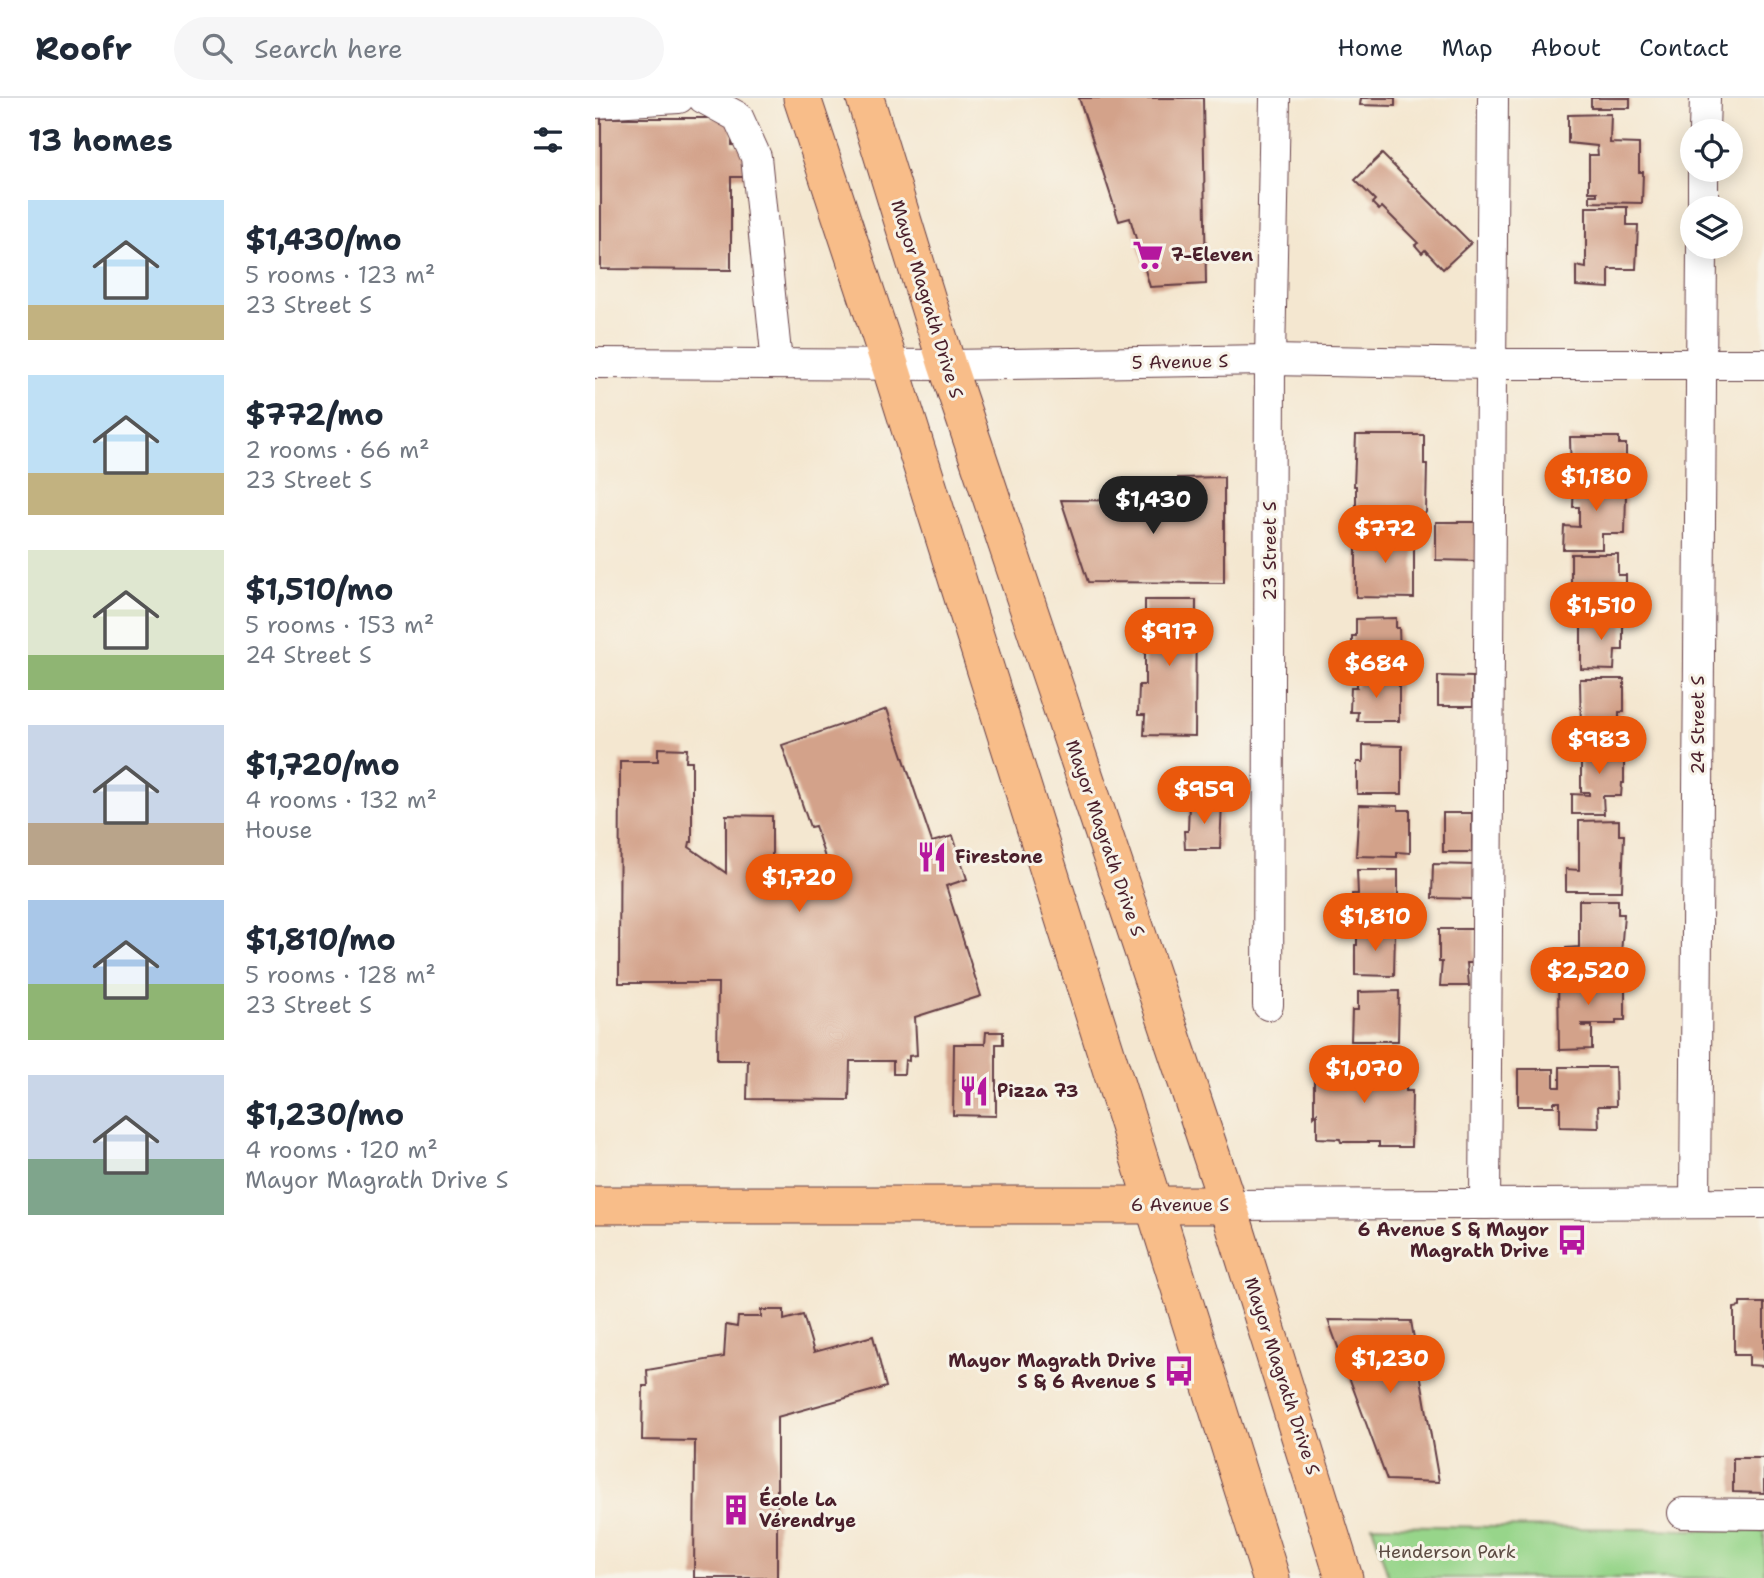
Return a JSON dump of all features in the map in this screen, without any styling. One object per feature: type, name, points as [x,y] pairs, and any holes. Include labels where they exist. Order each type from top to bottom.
[{"type":"main road","points":[[802,98],[890,365],[1271,1578]]},
{"type":"main road","name":"Mayor Magrath Drive S","points":[[865,98],[947,365],[1228,1205],[1344,1578]]},
{"type":"main road","name":"6 Avenue S","points":[[595,1205],[1228,1205]]},
{"type":"street","points":[[595,103],[679,98]]},
{"type":"street","points":[[703,98],[738,117],[756,158],[777,363]]},
{"type":"street","name":"23 Street S","points":[[1268,1005],[1270,360],[1275,98]]},
{"type":"street","points":[[1485,1204],[1493,98]]},
{"type":"street","points":[[1704,119],[1705,98]]},
{"type":"street","name":"24 Street S","points":[[1695,1203],[1702,259]]},
{"type":"street","name":"5 Avenue S","points":[[595,363],[947,365],[1270,360],[1492,365],[1764,364]]},
{"type":"street","name":"6 Avenue S","points":[[1228,1205],[1764,1203]]},
{"type":"street","points":[[1683,1513],[1764,1514]]},
{"type":"green space","name":"Henderson Park","points":[[1372,1525],[1764,1531],[1764,1578],[1389,1578]]},
{"type":"building","points":[[1079,98],[1203,98],[1206,284],[1150,287],[1130,218],[1119,221]]},
{"type":"building","points":[[1361,98],[1395,98],[1395,106],[1360,105]]},
{"type":"building","points":[[1591,98],[1630,98],[1630,108],[1591,108]]},
{"type":"building","points":[[1611,114],[1610,143],[1639,144],[1639,172],[1643,172],[1642,203],[1590,202],[1590,195],[1597,195],[1597,192],[1589,192],[1589,155],[1598,155],[1597,146],[1568,143],[1568,115]]},
{"type":"building","points":[[601,118],[732,118],[732,145],[746,146],[745,177],[731,177],[731,270],[601,269]]},
{"type":"building","points":[[1382,154],[1471,243],[1443,269],[1425,250],[1422,253],[1415,245],[1418,243],[1382,207],[1379,210],[1372,203],[1375,200],[1355,180]]},
{"type":"building","points":[[1586,207],[1627,207],[1627,225],[1638,225],[1636,269],[1609,269],[1609,288],[1576,286],[1576,266],[1586,268]]},
{"type":"building","points":[[1356,435],[1424,435],[1424,464],[1427,464],[1424,515],[1356,515]]},
{"type":"building","points":[[1570,437],[1619,437],[1619,444],[1626,444],[1626,474],[1571,474]]},
{"type":"building","points":[[1224,477],[1224,583],[1088,582],[1061,500],[1178,501],[1178,478]]},
{"type":"building","points":[[1579,478],[1617,479],[1618,493],[1626,493],[1625,534],[1602,534],[1602,549],[1563,549],[1564,526],[1579,527],[1579,507],[1573,507],[1574,482],[1579,482]]},
{"type":"building","points":[[1436,522],[1477,522],[1477,561],[1436,560]]},
{"type":"building","points":[[1356,532],[1414,532],[1414,598],[1356,597]]},
{"type":"building","points":[[1571,554],[1618,554],[1618,575],[1626,575],[1626,606],[1571,606]]},
{"type":"building","points":[[1145,600],[1196,600],[1195,736],[1144,735],[1145,715],[1138,715],[1139,685],[1145,685],[1145,650],[1139,650],[1139,620],[1145,620]]},
{"type":"building","points":[[1581,616],[1623,617],[1623,650],[1615,650],[1614,670],[1581,669]]},
{"type":"building","points":[[1396,618],[1400,653],[1396,653],[1396,663],[1356,662],[1356,644],[1352,644],[1352,636],[1356,636],[1356,619]]},
{"type":"building","points":[[1438,676],[1473,677],[1473,706],[1438,706]]},
{"type":"building","points":[[1357,679],[1399,680],[1399,721],[1357,721],[1358,712],[1350,712],[1351,687],[1357,687]]},
{"type":"building","points":[[1580,679],[1624,679],[1624,712],[1619,712],[1619,731],[1581,730]]},
{"type":"building","points":[[887,709],[932,842],[953,836],[967,879],[946,886],[981,996],[915,1017],[917,1055],[909,1056],[909,1061],[905,1060],[904,1074],[893,1074],[893,1061],[850,1061],[849,1100],[747,1099],[748,1060],[717,1060],[718,983],[619,983],[620,761],[658,761],[658,748],[687,749],[686,761],[692,761],[692,842],[689,847],[726,873],[726,815],[772,816],[772,879],[832,880],[815,826],[810,827],[782,745]]},
{"type":"building","points":[[1581,743],[1624,743],[1624,783],[1621,796],[1603,796],[1604,814],[1572,814],[1572,794],[1589,795],[1589,792],[1581,792]]},
{"type":"building","points":[[1363,745],[1402,746],[1402,794],[1357,794],[1357,762],[1363,762]]},
{"type":"building","points":[[1189,802],[1222,802],[1220,849],[1185,849],[1184,831],[1188,831]]},
{"type":"building","points":[[1359,805],[1398,806],[1398,810],[1410,810],[1410,853],[1397,852],[1397,857],[1356,856]]},
{"type":"building","points":[[1443,813],[1472,813],[1472,852],[1443,852]]},
{"type":"building","points":[[1619,820],[1619,835],[1624,835],[1622,891],[1566,891],[1566,869],[1579,870],[1579,821]]},
{"type":"building","points":[[1433,864],[1474,865],[1473,899],[1432,898]]},
{"type":"building","points":[[1357,870],[1398,870],[1398,905],[1414,905],[1414,922],[1352,922],[1352,894],[1358,894]]},
{"type":"building","points":[[1579,900],[1618,900],[1618,914],[1624,914],[1621,954],[1598,954],[1599,971],[1566,971],[1566,948],[1579,947]]},
{"type":"building","points":[[1439,929],[1475,929],[1475,963],[1467,963],[1469,986],[1440,986],[1442,962],[1439,962]]},
{"type":"building","points":[[1357,931],[1395,931],[1394,976],[1355,975]]},
{"type":"building","points":[[1558,975],[1625,975],[1625,1020],[1616,1020],[1616,1024],[1582,1024],[1592,1026],[1592,1049],[1559,1050]]},
{"type":"building","points":[[1399,991],[1398,1041],[1351,1041],[1352,1010],[1358,1010],[1358,992]]},
{"type":"building","points":[[986,1032],[1003,1032],[1003,1044],[996,1044],[996,1116],[953,1115],[954,1044],[985,1044]]},
{"type":"building","points":[[1373,1064],[1406,1064],[1406,1091],[1412,1091],[1411,1147],[1379,1147],[1379,1142],[1341,1142],[1340,1139],[1317,1138],[1314,1068],[1374,1069]]},
{"type":"building","points":[[1560,1067],[1615,1067],[1616,1106],[1598,1106],[1599,1128],[1560,1127],[1560,1102],[1554,1102],[1554,1106],[1518,1106],[1518,1069],[1554,1069],[1554,1087],[1560,1087]]},
{"type":"building","points":[[1740,1303],[1764,1303],[1764,1366],[1749,1365],[1749,1355],[1734,1355],[1734,1308],[1740,1307]]},
{"type":"building","name":"École La Vérendrye","points":[[761,1310],[784,1310],[784,1320],[803,1315],[814,1352],[873,1336],[886,1387],[777,1417],[777,1578],[694,1578],[695,1441],[642,1440],[643,1386],[648,1386],[647,1370],[724,1357],[726,1325],[737,1327],[738,1317],[761,1317]]},
{"type":"building","points":[[1328,1320],[1411,1321],[1439,1482],[1387,1480]]},
{"type":"building","points":[[1733,1458],[1764,1458],[1764,1493],[1733,1492]]},
{"type":"place","name":"7-Eleven","points":[[1148,255]]},
{"type":"place","name":"Firestone","points":[[932,857]]},
{"type":"place","name":"Pizza 73","points":[[974,1091]]},
{"type":"place","name":"6 Avenue S & Mayor Magrath Drive","points":[[1572,1240]]},
{"type":"place","name":"Mayor Magrath Drive S & 6 Avenue S","points":[[1179,1371]]},
{"type":"place","name":"École La Vérendrye","points":[[736,1510]]}]
